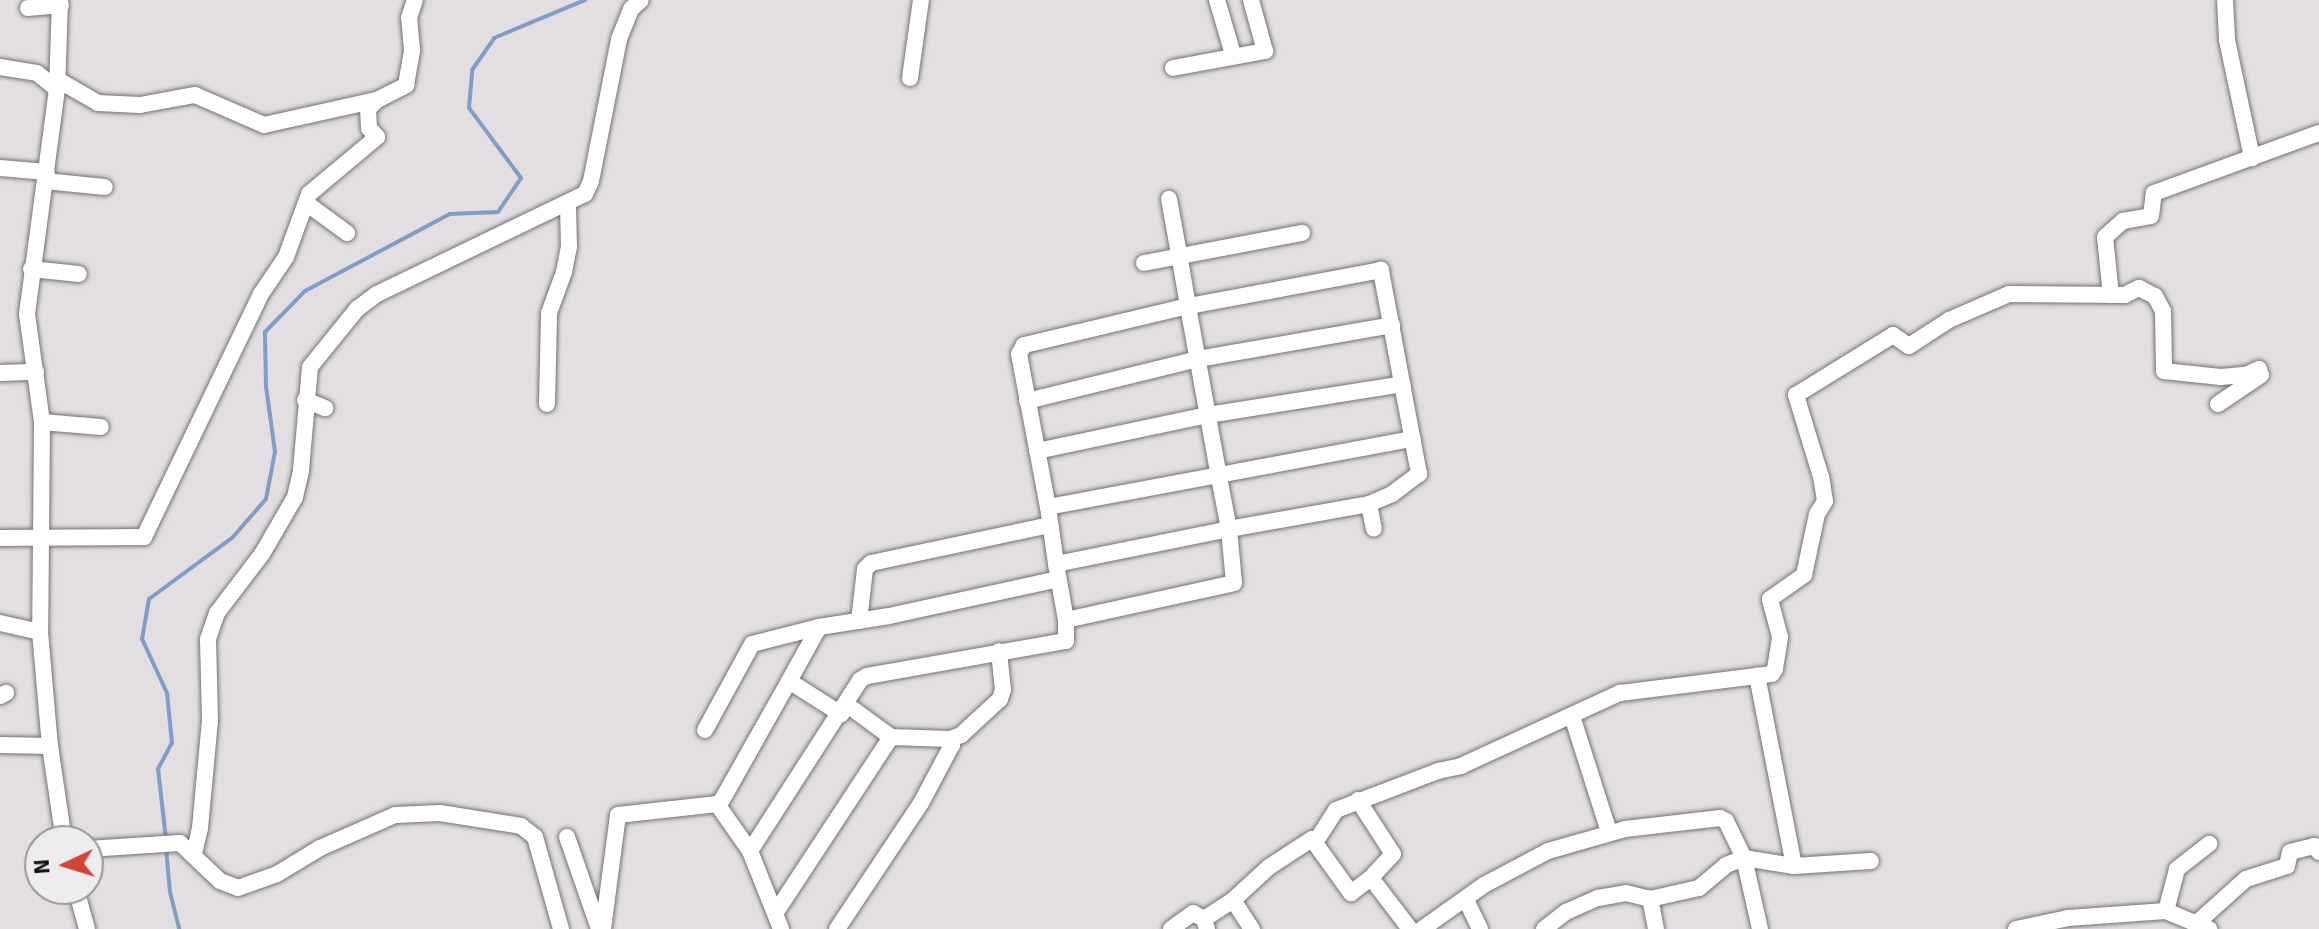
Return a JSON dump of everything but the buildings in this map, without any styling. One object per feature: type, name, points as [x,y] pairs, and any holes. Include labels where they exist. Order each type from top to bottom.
[{"type":"street","points":[[0,67],[37,73],[98,103],[140,105],[170,97],[195,95],[264,125],[377,100],[406,85],[412,50],[409,18],[415,0]]},
{"type":"street","points":[[194,854],[200,828],[210,721],[208,639],[217,613],[262,554],[295,497],[301,470],[310,367],[366,301],[580,199],[589,187],[619,39],[631,9],[641,0]]},
{"type":"street","points":[[910,78],[921,0]]},
{"type":"street","points":[[1217,0],[1232,51]]},
{"type":"street","points":[[1173,68],[1265,51],[1251,0]]},
{"type":"street","points":[[2225,0],[2227,40],[2252,158]]},
{"type":"street","points":[[28,8],[60,2],[58,85],[27,314],[36,372],[52,423],[40,632],[50,746],[62,825]]},
{"type":"street","points":[[0,538],[144,537],[261,294],[286,257],[306,203],[317,184],[377,137],[366,118],[368,109],[377,100]]},
{"type":"street","points":[[2111,295],[2106,235],[2123,221],[2151,216],[2154,193],[2319,133]]},
{"type":"street","points":[[0,168],[105,187]]},
{"type":"street","points":[[1066,620],[1231,586],[1235,579],[1229,529],[1169,199]]},
{"type":"street","points":[[306,203],[347,233]]},
{"type":"street","points":[[547,404],[549,313],[561,285],[569,247],[568,205]]},
{"type":"street","points":[[1144,263],[1302,233]]},
{"type":"street","points":[[31,269],[79,274]]},
{"type":"street","points":[[705,730],[752,644],[819,627],[859,621],[1057,571],[1229,529],[1369,504],[1392,494],[1419,474],[1381,270],[1188,306],[1024,345],[1019,354],[1048,507],[1057,571],[1066,620],[1066,641],[867,676],[750,851]]},
{"type":"street","points":[[1316,841],[1334,811],[1461,766],[1624,692],[1772,674],[1780,637],[1770,599],[1804,575],[1817,514],[1825,501],[1821,477],[1796,395],[1893,335],[1909,346],[1945,322],[2005,295],[2127,295],[2139,288],[2158,299],[2163,311],[2164,371],[2221,377],[2246,375],[2259,369],[2261,375],[2218,404]]},
{"type":"street","points":[[1027,401],[1198,359],[1392,325]]},
{"type":"street","points":[[0,373],[36,372]]},
{"type":"street","points":[[1037,451],[1208,415],[1403,384]]},
{"type":"street","points":[[305,400],[325,408]]},
{"type":"street","points":[[52,423],[101,427]]},
{"type":"street","points":[[1048,507],[1413,439]]},
{"type":"street","points":[[1369,504],[1374,529]]},
{"type":"street","points":[[859,621],[865,569],[871,563],[1050,525]]},
{"type":"street","points":[[0,623],[40,632]]},
{"type":"street","points":[[601,929],[618,815],[717,804],[725,795],[819,627]]},
{"type":"street","points":[[789,681],[891,737],[950,739],[961,735],[1000,699],[1003,690],[999,651]]},
{"type":"street","points":[[1757,676],[1794,866]]},
{"type":"street","points":[[1572,716],[1609,832]]},
{"type":"street","points":[[776,912],[891,737]]},
{"type":"street","points":[[837,929],[921,803],[951,750],[950,739]]},
{"type":"street","points":[[0,745],[50,746]]},
{"type":"street","points":[[1171,929],[1193,913],[1206,924],[1269,867],[1309,840],[1316,841],[1351,893],[1371,878],[1393,854],[1358,800]]},
{"type":"street","points":[[717,804],[750,851],[781,929]]},
{"type":"street","points":[[104,848],[184,844],[220,881],[238,888],[277,874],[320,848],[395,815],[440,813],[521,826],[535,837],[561,929]]},
{"type":"street","points":[[1422,929],[1484,885],[1548,851],[1609,832],[1722,818],[1744,858],[1760,929]]},
{"type":"street","points":[[567,837],[601,929]]},
{"type":"street","points":[[2166,911],[2177,869],[2209,844]]},
{"type":"street","points":[[2016,929],[2100,922],[2166,911],[2203,926],[2246,879],[2287,866],[2290,852],[2316,846],[2319,852]]},
{"type":"street","points":[[1544,929],[1566,912],[1598,898],[1626,893],[1650,899],[1699,888],[1726,865],[1744,858],[1794,866],[1871,861]]},
{"type":"street","points":[[1371,878],[1410,929]]},
{"type":"street","points":[[1650,899],[1656,929]]},
{"type":"street","points":[[1233,900],[1252,929]]},
{"type":"street","points":[[1466,900],[1480,929]]},
{"type":"street","points":[[80,905],[87,929]]},
{"type":"waterway","points":[[166,839],[158,769],[172,743],[167,693],[142,639],[149,599],[233,537],[266,499],[275,452],[266,386],[265,332],[305,291],[450,214],[498,212],[521,178],[469,108],[472,70],[494,38],[585,0]]},
{"type":"waterway","points":[[166,848],[170,892],[179,929]]}]
